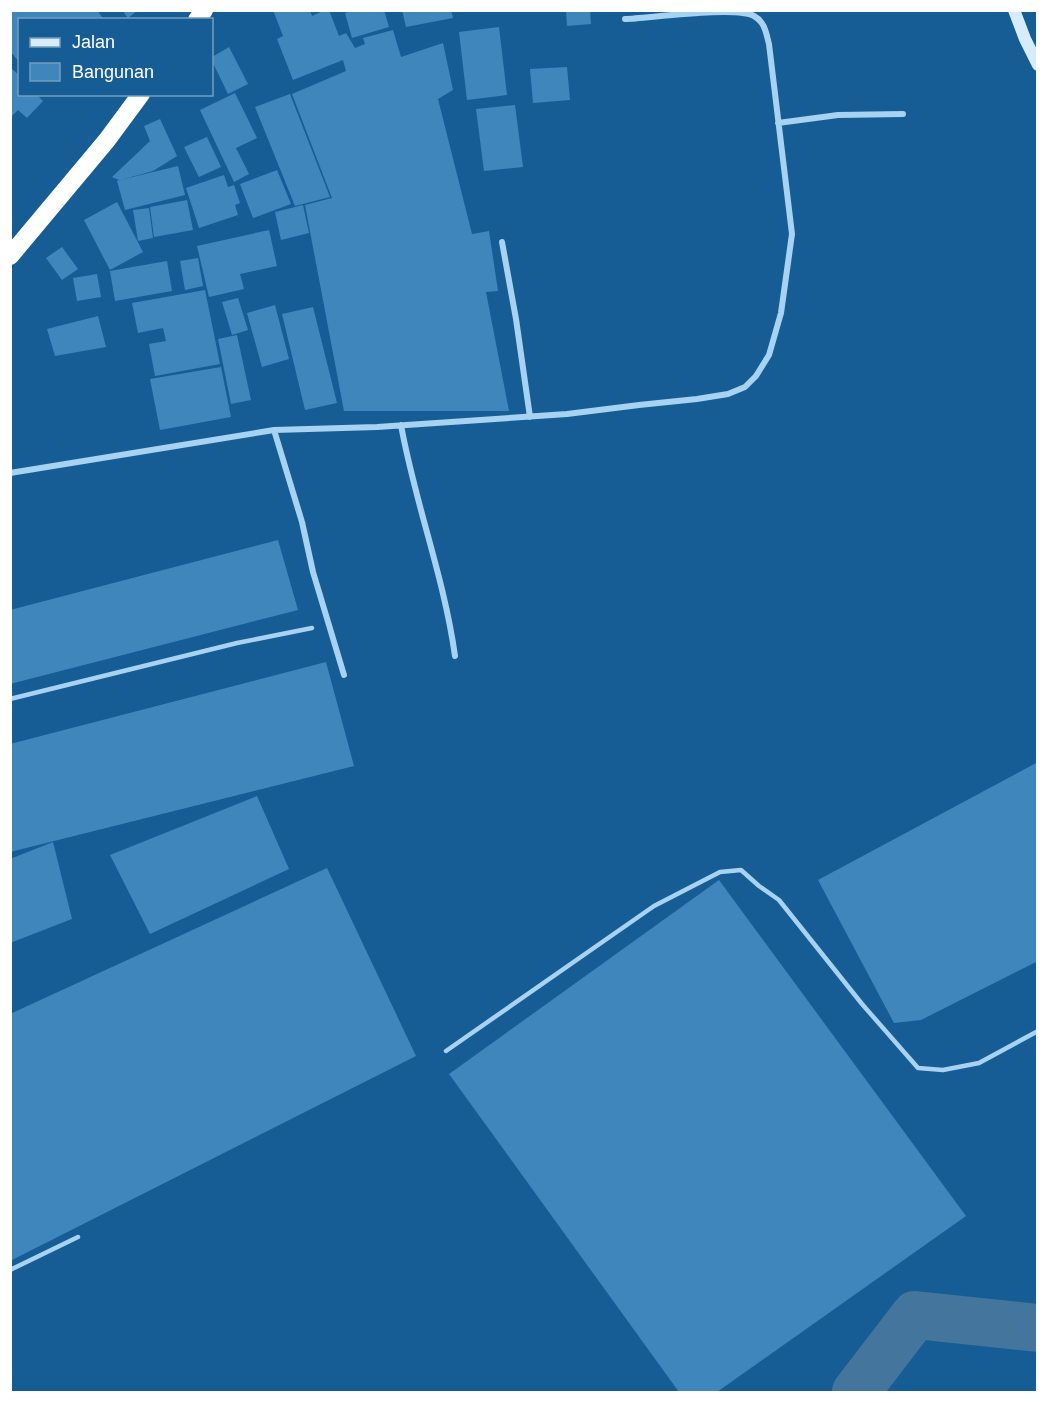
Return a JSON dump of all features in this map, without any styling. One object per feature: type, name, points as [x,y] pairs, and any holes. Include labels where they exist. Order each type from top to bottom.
[{"type":"highway","points":[[10,256],[139,96]]},
{"type":"street","points":[[1014,10],[1038,65]]},
{"type":"street","points":[[10,473],[274,430],[530,417],[697,399],[728,394],[745,387],[756,376],[770,355],[782,313],[792,234],[765,27],[753,15],[728,12],[625,19]]},
{"type":"street","points":[[778,123],[838,115],[903,114]]},
{"type":"street","points":[[502,242],[530,417]]},
{"type":"street","points":[[401,425],[407,459],[451,623],[455,656]]},
{"type":"street","points":[[274,430],[344,675]]},
{"type":"lane","points":[[10,699],[237,643],[312,628]]},
{"type":"lane","points":[[446,1051],[654,906],[720,872],[741,870],[779,900],[862,1004],[918,1068],[943,1070],[979,1063],[1038,1031]]},
{"type":"lane","points":[[10,1270],[78,1237]]},
{"type":"building","points":[[10,10],[97,10],[103,18],[18,18],[18,61],[10,51]]},
{"type":"building","points":[[122,10],[138,10],[128,18]]},
{"type":"building","points":[[273,10],[310,10],[312,16],[329,10],[339,36],[346,33],[355,48],[365,44],[363,38],[393,30],[401,57],[443,43],[453,90],[438,99],[472,234],[489,231],[498,291],[486,292],[509,411],[344,411],[305,205],[332,198],[292,94],[346,71],[343,60],[293,80],[277,39],[283,36]]},
{"type":"building","points":[[354,10],[384,10],[389,27],[352,38],[345,13]]},
{"type":"building","points":[[402,10],[451,10],[453,18],[406,27]]},
{"type":"building","points":[[566,10],[590,10],[591,24],[567,26]]},
{"type":"building","points":[[499,27],[507,95],[467,100],[459,32]]},
{"type":"building","points":[[229,47],[248,84],[228,94],[213,63],[213,56]]},
{"type":"building","points":[[10,67],[18,74],[18,96],[38,96],[43,101],[27,118],[18,110],[10,118]]},
{"type":"building","points":[[567,67],[570,100],[533,103],[530,69]]},
{"type":"building","points":[[235,93],[257,138],[236,148],[249,174],[234,182],[200,110]]},
{"type":"building","points":[[290,94],[330,197],[295,206],[255,107]]},
{"type":"building","points":[[515,105],[523,167],[484,171],[476,109]]},
{"type":"building","points":[[160,119],[177,156],[153,171],[120,180],[178,166],[185,195],[125,210],[117,181],[119,180],[112,177],[150,141],[144,126]]},
{"type":"building","points":[[207,137],[221,167],[199,177],[184,147]]},
{"type":"building","points":[[277,170],[291,204],[253,218],[240,184]]},
{"type":"building","points":[[224,175],[228,187],[234,185],[240,203],[235,205],[238,215],[199,228],[186,188]]},
{"type":"building","points":[[187,200],[193,230],[154,237],[150,207]]},
{"type":"building","points":[[117,202],[143,252],[110,270],[84,220]]},
{"type":"building","points":[[303,205],[309,233],[281,240],[275,212]]},
{"type":"building","points":[[149,208],[153,238],[138,241],[133,210]]},
{"type":"building","points":[[269,230],[277,266],[240,274],[244,289],[209,297],[197,246]]},
{"type":"building","points":[[62,247],[78,269],[62,280],[46,258]]},
{"type":"building","points":[[198,258],[203,286],[185,290],[180,261]]},
{"type":"building","points":[[167,261],[172,291],[115,301],[110,271]]},
{"type":"building","points":[[97,274],[101,297],[77,301],[73,278]]},
{"type":"building","points":[[205,290],[220,364],[155,376],[149,344],[166,341],[163,328],[138,333],[132,303]]},
{"type":"building","points":[[238,298],[248,330],[232,335],[222,302]]},
{"type":"building","points":[[275,305],[289,359],[262,367],[247,313]]},
{"type":"building","points":[[313,307],[337,403],[305,410],[282,314]]},
{"type":"building","points":[[98,316],[106,347],[55,356],[47,329]]},
{"type":"building","points":[[237,335],[251,400],[231,404],[218,339]]},
{"type":"building","points":[[221,367],[231,417],[160,430],[150,379]]},
{"type":"building","points":[[278,540],[298,610],[10,684],[10,610]]},
{"type":"building","points":[[326,662],[354,766],[10,852],[10,744]]},
{"type":"building","points":[[1038,762],[1038,961],[921,1020],[894,1023],[818,880]]},
{"type":"building","points":[[257,796],[289,869],[150,934],[110,855]]},
{"type":"building","points":[[53,842],[72,919],[10,943],[10,859]]},
{"type":"building","points":[[327,868],[416,1056],[10,1261],[10,1014]]},
{"type":"building","points":[[719,880],[966,1216],[717,1392],[679,1392],[449,1074]]},
{"type":"waterway","points":[[856,1392],[915,1315],[1038,1328]]}]
